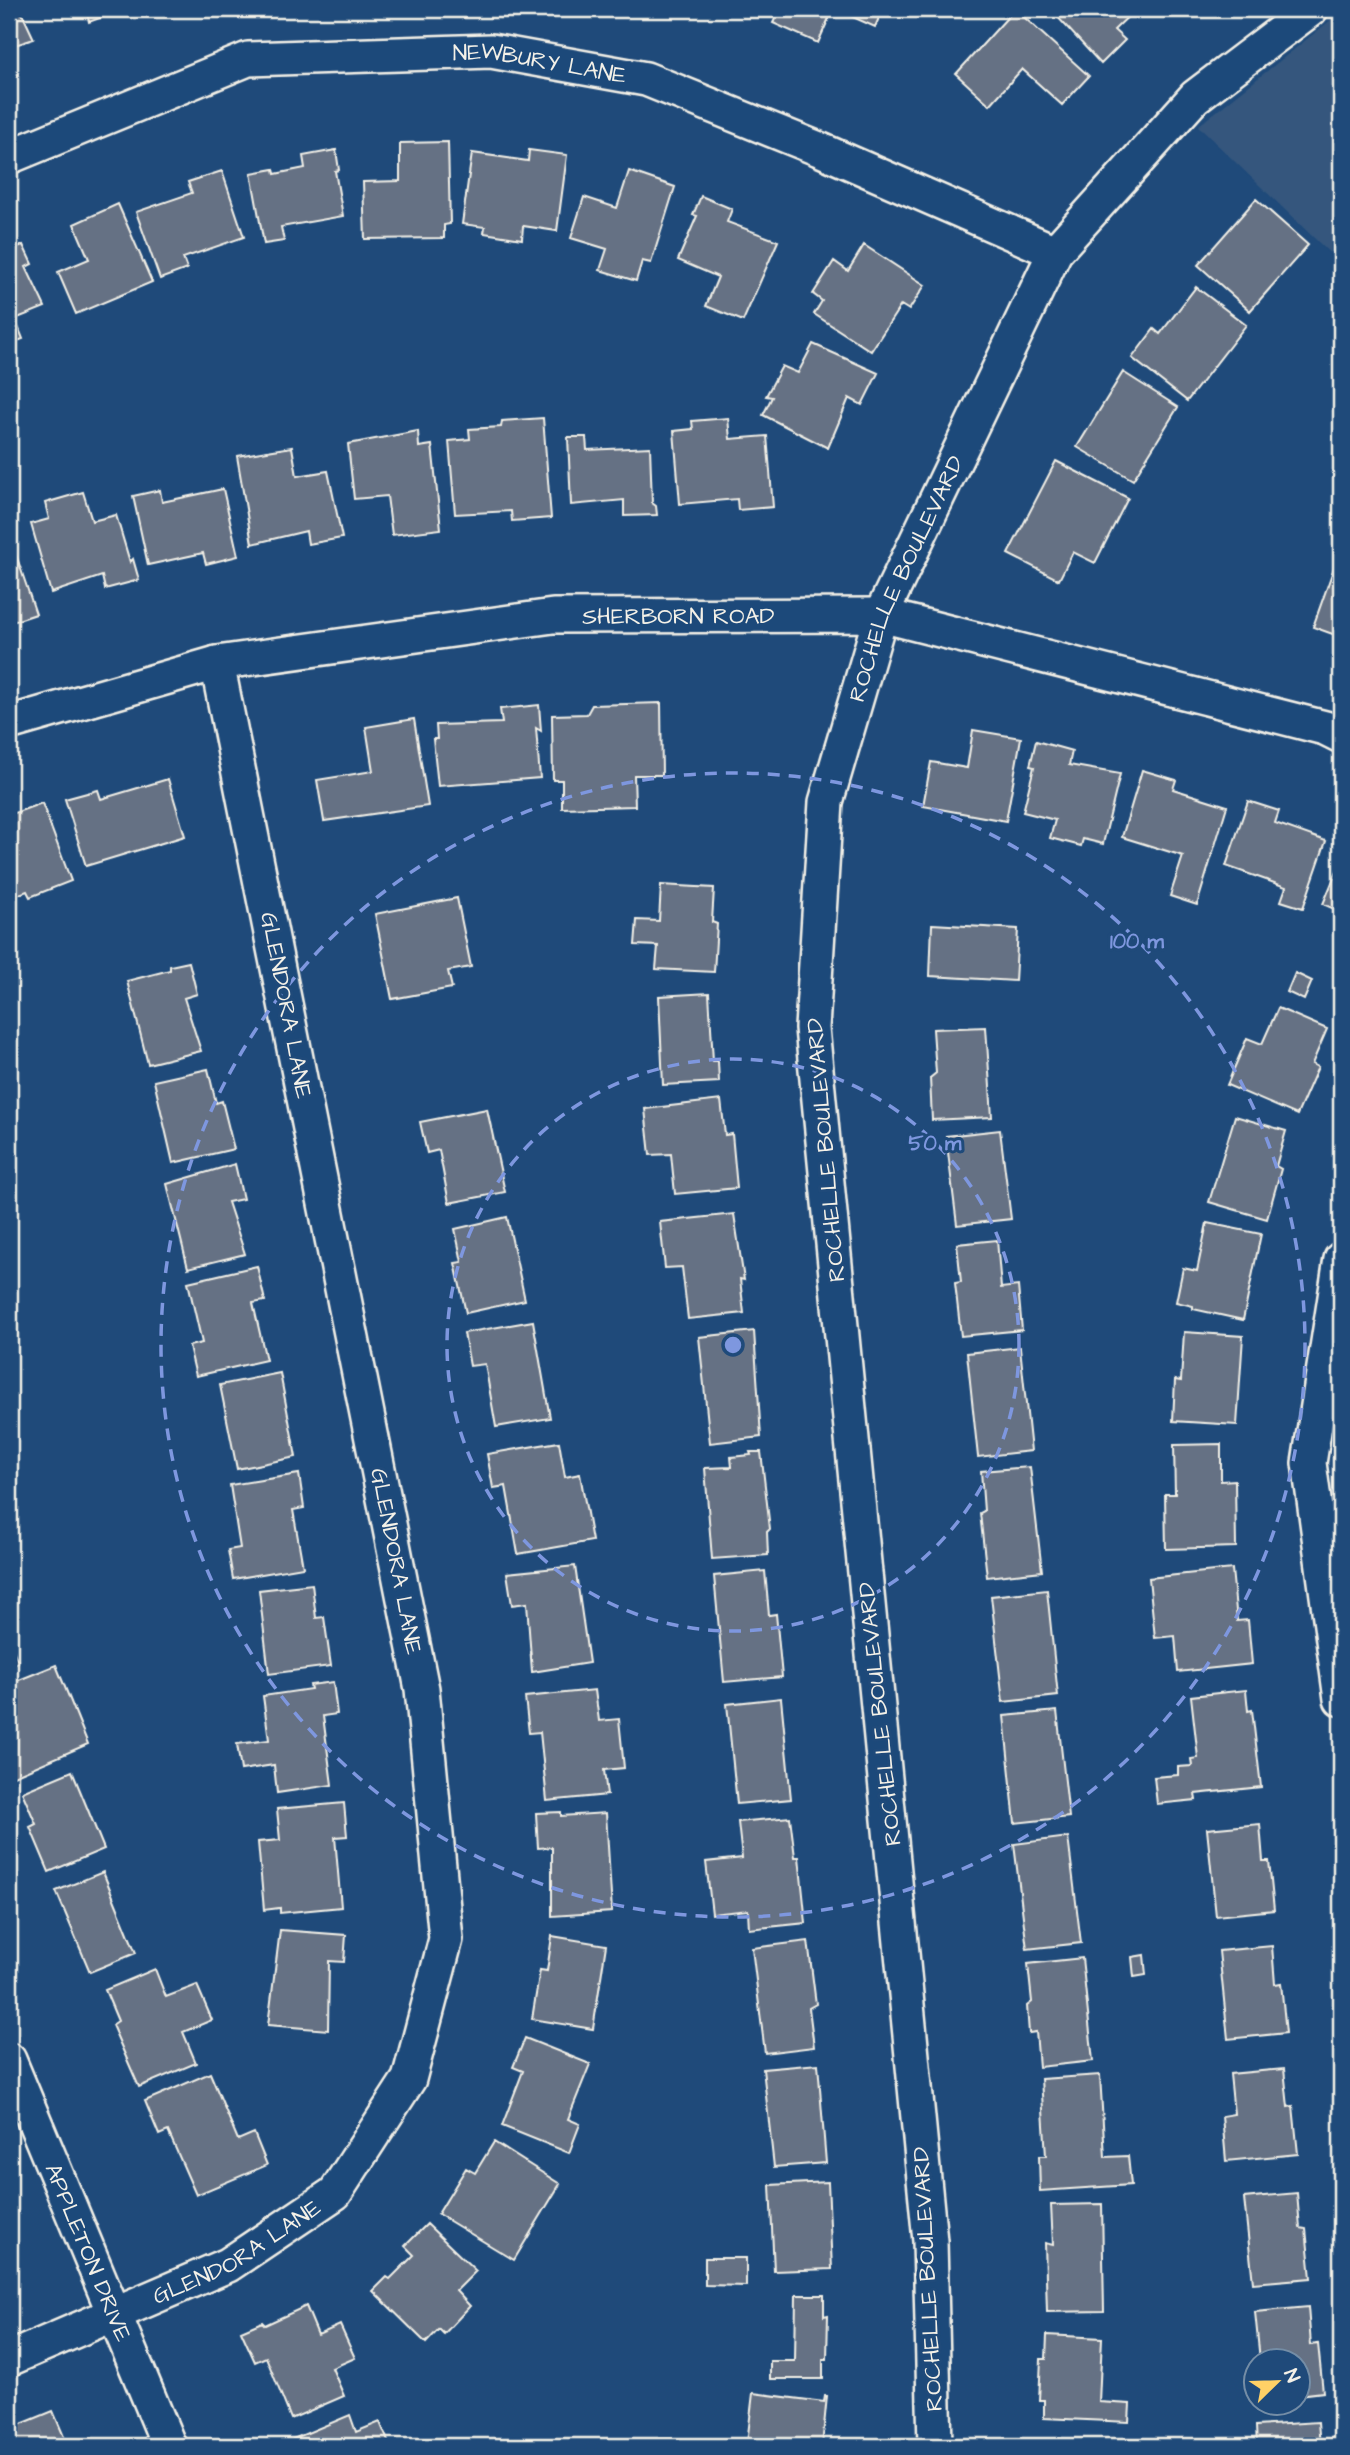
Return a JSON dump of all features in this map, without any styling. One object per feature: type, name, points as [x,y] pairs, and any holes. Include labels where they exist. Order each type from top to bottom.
[{"type":"street","name":"ROCHELLE BOULEVARD","points":[[935,2446],[930,2241],[812,1028],[826,802],[881,615],[1055,252],[1195,97],[1311,9]]},
{"type":"street","name":"NEWBURY LANE","points":[[9,157],[248,59],[491,51],[646,79],[819,149],[1055,252]]},
{"type":"street","name":"SHERBORN ROAD","points":[[9,723],[33,713],[217,663],[553,616],[881,615],[1325,728],[1341,736]]},
{"type":"street","name":"GLENDORA LANE","points":[[9,2359],[228,2265],[335,2193],[409,2078],[446,1939],[422,1689],[217,663]]},
{"type":"street","points":[[1341,1259],[1309,1463],[1341,1699]]},
{"type":"street","name":"APPLETON DRIVE","points":[[9,2060],[169,2446]]},
{"type":"shaded area","points":[[1341,12],[1341,264],[1198,126]]},
{"type":"building","points":[[9,9],[20,9],[34,39],[9,47]]},
{"type":"building","points":[[86,9],[124,9],[89,22]]},
{"type":"building","points":[[780,9],[833,9],[818,43],[773,23]]},
{"type":"building","points":[[835,9],[883,9],[875,27]]},
{"type":"building","points":[[1015,9],[1089,76],[1062,105],[1022,69],[990,105],[956,74]]},
{"type":"building","points":[[1057,9],[1136,9],[1114,30],[1125,40],[1101,64],[1053,12]]},
{"type":"building","points":[[448,142],[450,224],[444,225],[444,238],[365,239],[363,182],[400,181],[400,143]]},
{"type":"building","points":[[336,150],[339,170],[335,171],[343,216],[281,227],[284,241],[264,244],[251,173],[274,169],[275,174],[305,168],[303,156]]},
{"type":"building","points":[[529,150],[567,155],[557,231],[523,226],[522,239],[484,233],[485,227],[462,224],[472,153],[528,161]]},
{"type":"building","points":[[222,171],[244,237],[183,258],[187,269],[160,279],[136,212],[192,193],[188,182]]},
{"type":"building","points":[[629,171],[675,187],[651,263],[642,261],[636,281],[600,270],[607,249],[571,238],[584,197],[617,208]]},
{"type":"building","points":[[701,196],[732,209],[727,222],[778,241],[743,321],[706,306],[718,277],[678,260],[697,216],[693,215]]},
{"type":"building","points":[[1256,199],[1308,245],[1250,311],[1198,265]]},
{"type":"building","points":[[118,204],[152,282],[76,314],[58,272],[89,259],[74,224]]},
{"type":"building","points":[[23,245],[32,264],[26,267],[45,307],[15,319],[23,339],[9,344],[9,250]]},
{"type":"building","points":[[864,245],[925,285],[909,310],[901,305],[871,351],[814,314],[822,301],[813,294],[834,261],[848,271]]},
{"type":"building","points":[[1196,287],[1246,325],[1187,401],[1132,358],[1154,329],[1160,334]]},
{"type":"building","points":[[813,344],[878,373],[862,405],[849,398],[828,448],[763,415],[772,397],[766,396],[782,366],[798,373]]},
{"type":"building","points":[[1123,372],[1178,407],[1133,480],[1077,447]]},
{"type":"building","points":[[543,418],[551,518],[512,521],[511,511],[455,514],[449,441],[470,439],[469,429],[501,427],[502,421]]},
{"type":"building","points":[[728,418],[730,439],[767,436],[773,507],[738,510],[737,499],[680,504],[674,431],[693,429],[692,421]]},
{"type":"building","points":[[418,431],[419,447],[432,445],[441,529],[392,535],[387,496],[354,499],[348,444]]},
{"type":"building","points":[[568,437],[586,437],[587,450],[650,447],[652,503],[656,506],[657,515],[624,516],[624,500],[571,505]]},
{"type":"building","points":[[292,447],[297,476],[328,471],[342,538],[308,544],[306,531],[252,544],[237,456]]},
{"type":"building","points":[[1056,461],[1128,498],[1095,563],[1073,552],[1059,580],[1008,554]]},
{"type":"building","points":[[223,489],[238,556],[206,564],[203,553],[148,565],[133,496],[160,490],[162,502]]},
{"type":"building","points":[[83,492],[92,521],[116,515],[130,562],[133,559],[139,580],[105,589],[102,576],[51,593],[31,524],[49,519],[45,503]]},
{"type":"building","points":[[9,534],[36,614],[9,623]]},
{"type":"building","points":[[1336,562],[1341,564],[1341,637],[1313,627]]},
{"type":"building","points":[[661,703],[662,775],[634,775],[635,806],[562,808],[562,780],[553,780],[552,715],[587,714],[592,705]]},
{"type":"building","points":[[539,705],[541,731],[536,728],[540,778],[438,786],[433,739],[437,739],[436,725],[502,723],[500,709]]},
{"type":"building","points":[[414,719],[428,806],[324,821],[317,780],[373,771],[366,727]]},
{"type":"building","points":[[973,730],[1021,738],[1006,821],[923,806],[931,762],[967,768]]},
{"type":"building","points":[[1036,741],[1072,751],[1069,765],[1120,774],[1103,844],[1083,839],[1081,846],[1050,838],[1055,820],[1023,812],[1034,767],[1030,766]]},
{"type":"building","points":[[1142,770],[1176,780],[1173,789],[1227,806],[1197,905],[1170,896],[1183,856],[1122,837]]},
{"type":"building","points":[[168,779],[185,836],[86,866],[65,799],[98,790],[101,799]]},
{"type":"building","points":[[1248,801],[1279,811],[1275,823],[1326,841],[1303,908],[1281,901],[1286,887],[1226,866]]},
{"type":"building","points":[[42,803],[71,881],[30,897],[27,891],[9,898],[9,815]]},
{"type":"building","points":[[1341,861],[1341,912],[1323,904]]},
{"type":"building","points":[[661,885],[714,888],[712,922],[717,924],[714,972],[656,969],[658,946],[635,945],[637,920],[659,921]]},
{"type":"building","points":[[457,898],[471,967],[448,971],[452,988],[392,999],[375,914]]},
{"type":"building","points":[[932,924],[1018,929],[1015,981],[930,976]]},
{"type":"building","points":[[189,962],[197,994],[184,998],[201,1051],[148,1064],[127,981]]},
{"type":"building","points":[[1295,973],[1312,981],[1304,1000],[1287,992]]},
{"type":"building","points":[[709,993],[713,1061],[718,1061],[719,1082],[663,1085],[659,996]]},
{"type":"building","points":[[1278,1008],[1327,1029],[1312,1064],[1318,1067],[1297,1115],[1227,1085],[1247,1038],[1262,1044]]},
{"type":"building","points":[[986,1027],[992,1117],[932,1120],[930,1078],[936,1073],[933,1029]]},
{"type":"building","points":[[208,1069],[216,1103],[222,1101],[234,1149],[173,1163],[154,1081]]},
{"type":"building","points":[[721,1100],[725,1135],[732,1134],[737,1188],[675,1194],[671,1154],[650,1155],[645,1109]]},
{"type":"building","points":[[487,1109],[505,1192],[449,1203],[439,1150],[427,1153],[420,1122]]},
{"type":"building","points":[[1235,1116],[1286,1131],[1276,1166],[1281,1169],[1267,1219],[1209,1202]]},
{"type":"building","points":[[1000,1130],[1011,1219],[957,1225],[946,1136]]},
{"type":"building","points":[[235,1164],[243,1199],[228,1202],[245,1254],[188,1268],[167,1184]]},
{"type":"building","points":[[734,1214],[744,1280],[740,1279],[744,1313],[688,1319],[682,1267],[665,1268],[660,1222]]},
{"type":"building","points":[[507,1217],[525,1300],[466,1313],[455,1263],[462,1262],[455,1229]]},
{"type":"building","points":[[1207,1223],[1261,1234],[1243,1320],[1193,1309],[1193,1306],[1176,1302],[1183,1268],[1197,1271]]},
{"type":"building","points":[[997,1240],[1001,1288],[1018,1286],[1022,1330],[961,1336],[955,1283],[961,1282],[957,1244]]},
{"type":"building","points":[[257,1266],[265,1301],[253,1303],[266,1360],[196,1376],[189,1346],[202,1343],[188,1282]]},
{"type":"building","points":[[533,1321],[550,1418],[496,1427],[485,1364],[470,1366],[464,1333]]},
{"type":"building","points":[[754,1331],[761,1437],[710,1443],[699,1337]]},
{"type":"building","points":[[1184,1332],[1243,1336],[1237,1425],[1173,1421],[1175,1380],[1181,1381]]},
{"type":"building","points":[[1020,1347],[1031,1451],[978,1457],[967,1353]]},
{"type":"building","points":[[280,1373],[296,1457],[237,1469],[220,1385]]},
{"type":"building","points":[[559,1442],[565,1477],[580,1474],[592,1541],[518,1554],[506,1486],[493,1488],[487,1454]]},
{"type":"building","points":[[1221,1444],[1221,1481],[1235,1480],[1236,1547],[1166,1549],[1165,1494],[1175,1494],[1174,1445]]},
{"type":"building","points":[[750,1452],[761,1452],[770,1529],[767,1532],[768,1555],[712,1559],[705,1468],[732,1467],[731,1457],[751,1455]]},
{"type":"building","points":[[1030,1467],[1042,1571],[987,1577],[980,1513],[984,1511],[981,1471]]},
{"type":"building","points":[[299,1474],[304,1508],[293,1510],[303,1567],[233,1579],[228,1550],[240,1548],[230,1485]]},
{"type":"building","points":[[575,1566],[589,1663],[532,1672],[527,1603],[512,1605],[507,1573]]},
{"type":"building","points":[[1232,1569],[1237,1621],[1248,1620],[1252,1664],[1178,1672],[1175,1636],[1155,1638],[1149,1578]]},
{"type":"building","points":[[765,1571],[769,1615],[776,1614],[782,1677],[724,1682],[714,1576]]},
{"type":"building","points":[[312,1584],[316,1618],[324,1617],[331,1666],[269,1674],[259,1590]]},
{"type":"building","points":[[1047,1590],[1058,1696],[1003,1702],[991,1596]]},
{"type":"building","points":[[9,1639],[18,1662],[9,1666]]},
{"type":"building","points":[[56,1665],[88,1744],[9,1778],[9,1684]]},
{"type":"building","points":[[333,1682],[337,1714],[323,1716],[332,1785],[277,1793],[274,1765],[241,1770],[237,1744],[269,1740],[263,1696],[311,1689],[310,1685]]},
{"type":"building","points":[[595,1690],[599,1721],[619,1719],[624,1768],[604,1770],[607,1795],[547,1801],[540,1732],[529,1733],[525,1697]]},
{"type":"building","points":[[1246,1690],[1248,1711],[1252,1710],[1261,1787],[1195,1794],[1196,1800],[1157,1804],[1154,1777],[1178,1775],[1178,1767],[1192,1766],[1191,1759],[1198,1758],[1191,1696]]},
{"type":"building","points":[[781,1698],[791,1799],[737,1804],[727,1704]]},
{"type":"building","points":[[1057,1711],[1069,1817],[1015,1823],[1004,1716]]},
{"type":"building","points":[[72,1771],[104,1849],[49,1872],[30,1827],[36,1824],[22,1792]]},
{"type":"building","points":[[344,1803],[347,1836],[335,1837],[341,1907],[280,1913],[280,1908],[264,1910],[258,1842],[280,1840],[277,1809]]},
{"type":"building","points":[[561,1812],[561,1816],[606,1813],[612,1912],[552,1916],[552,1847],[538,1848],[536,1813]]},
{"type":"building","points":[[790,1817],[795,1857],[799,1857],[806,1923],[749,1929],[748,1910],[712,1914],[706,1862],[742,1858],[738,1822]]},
{"type":"building","points":[[1260,1824],[1263,1861],[1269,1861],[1274,1910],[1216,1916],[1207,1829]]},
{"type":"building","points":[[1068,1837],[1081,1943],[1027,1949],[1014,1844]]},
{"type":"building","points":[[103,1872],[136,1953],[90,1972],[56,1891]]},
{"type":"building","points":[[280,1930],[346,1935],[344,1962],[329,1961],[328,2030],[268,2025]]},
{"type":"building","points":[[552,1936],[606,1945],[593,2029],[532,2019],[540,1970],[547,1971]]},
{"type":"building","points":[[808,1941],[816,2004],[809,2008],[814,2047],[765,2053],[752,1948]]},
{"type":"building","points":[[1272,1946],[1275,1984],[1281,1983],[1286,2033],[1228,2039],[1219,1951]]},
{"type":"building","points":[[1144,1955],[1146,1975],[1134,1977],[1132,1957]]},
{"type":"building","points":[[1082,1958],[1093,2061],[1039,2067],[1036,2032],[1029,2033],[1027,2006],[1032,2002],[1028,1964]]},
{"type":"building","points":[[155,1969],[166,1997],[197,1985],[212,2020],[183,2032],[196,2063],[139,2087],[112,2025],[118,2021],[105,1990]]},
{"type":"building","points":[[525,2038],[590,2064],[568,2119],[580,2124],[569,2153],[502,2126],[523,2071],[513,2067]]},
{"type":"building","points":[[818,2064],[826,2163],[774,2167],[763,2069]]},
{"type":"building","points":[[1284,2069],[1288,2107],[1293,2106],[1298,2154],[1226,2161],[1222,2116],[1234,2114],[1230,2074]]},
{"type":"building","points":[[210,2073],[238,2140],[254,2133],[267,2165],[196,2195],[168,2131],[159,2135],[145,2101]]},
{"type":"building","points":[[1100,2075],[1105,2157],[1128,2156],[1131,2185],[1040,2191],[1039,2156],[1046,2156],[1041,2079]]},
{"type":"building","points":[[494,2142],[560,2184],[514,2260],[438,2214],[466,2168],[475,2173]]},
{"type":"building","points":[[828,2182],[832,2269],[774,2271],[770,2185]]},
{"type":"building","points":[[1297,2193],[1300,2228],[1306,2229],[1311,2278],[1253,2283],[1244,2198]]},
{"type":"building","points":[[1102,2204],[1104,2311],[1047,2312],[1045,2243],[1053,2245],[1051,2205]]},
{"type":"building","points":[[427,2224],[476,2271],[456,2291],[470,2306],[444,2334],[439,2329],[426,2343],[373,2291],[387,2277],[390,2279],[414,2255],[405,2246]]},
{"type":"building","points":[[705,2258],[746,2258],[746,2286],[705,2285]]},
{"type":"building","points":[[796,2295],[824,2295],[824,2316],[828,2315],[827,2359],[823,2359],[823,2379],[770,2379],[770,2361],[795,2361]]},
{"type":"building","points":[[306,2306],[318,2335],[340,2325],[355,2358],[332,2368],[344,2396],[291,2419],[266,2357],[255,2362],[241,2331],[262,2322],[265,2325]]},
{"type":"building","points":[[1308,2307],[1311,2345],[1318,2344],[1323,2392],[1312,2393],[1312,2346],[1259,2346],[1255,2312]]},
{"type":"building","points":[[1047,2335],[1102,2338],[1099,2402],[1130,2404],[1129,2422],[1044,2418],[1044,2400],[1039,2400],[1041,2359],[1046,2359]]},
{"type":"building","points":[[753,2393],[824,2402],[827,2396],[822,2446],[747,2443]]},
{"type":"building","points":[[53,2411],[68,2446],[9,2446],[9,2429]]},
{"type":"building","points":[[350,2415],[356,2432],[380,2422],[390,2446],[296,2446],[293,2439]]},
{"type":"building","points":[[1318,2422],[1320,2446],[1257,2446],[1256,2426]]}]
